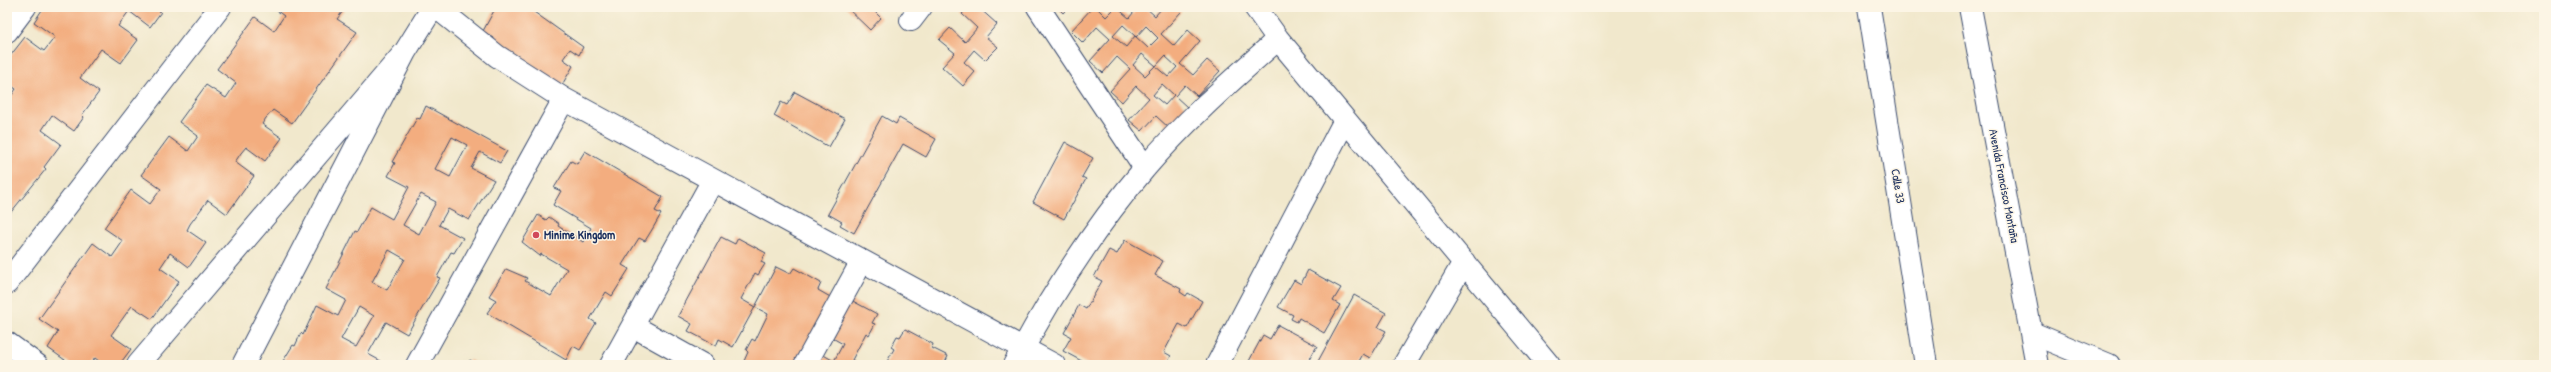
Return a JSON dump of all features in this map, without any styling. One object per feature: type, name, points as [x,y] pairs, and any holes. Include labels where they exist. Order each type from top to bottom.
[{"type":"street","points":[[7,31],[26,7]]},
{"type":"street","points":[[7,283],[220,7]]},
{"type":"street","points":[[243,365],[405,52],[435,7],[497,56],[564,99],[862,261],[1018,357],[1054,365]]},
{"type":"street","points":[[1038,7],[1145,168]]},
{"type":"street","points":[[1255,7],[1278,39],[1549,365]]},
{"type":"street","name":"Calle 33","points":[[1869,7],[1926,365]]},
{"type":"street","name":"Avenida Francisco Montaña","points":[[1970,7],[2037,365]]},
{"type":"street","points":[[1018,357],[1080,252],[1145,168],[1209,100],[1278,39]]},
{"type":"street","points":[[138,365],[405,52]]},
{"type":"street","points":[[418,365],[564,99]]},
{"type":"street","points":[[1217,365],[1345,120]]},
{"type":"street","points":[[611,365],[713,180]]},
{"type":"street","points":[[805,365],[862,261]]},
{"type":"street","points":[[1404,365],[1464,262]]},
{"type":"street","points":[[633,326],[703,365]]},
{"type":"street","points":[[2032,333],[2109,365]]},
{"type":"street","points":[[7,343],[37,365]]},
{"type":"building","points":[[44,7],[162,7],[159,11],[161,12],[150,27],[129,11],[118,26],[138,40],[121,63],[101,49],[80,78],[99,92],[82,115],[84,117],[74,131],[52,115],[42,130],[61,144],[44,167],[46,169],[7,217],[7,102],[16,89],[7,83],[7,60],[25,37],[44,51],[55,37],[34,22]]},
{"type":"building","points":[[272,7],[346,7],[337,19],[357,32],[292,123],[273,110],[266,118],[262,124],[282,138],[265,161],[246,147],[241,153],[235,162],[254,176],[227,214],[208,200],[190,224],[187,230],[206,243],[189,267],[170,253],[160,268],[179,281],[152,319],[132,306],[128,311],[111,335],[131,349],[119,365],[104,365],[95,358],[90,365],[72,365],[48,348],[58,332],[39,319],[93,243],[112,257],[123,241],[104,228],[131,190],[150,204],[161,189],[141,175],[169,137],[188,151],[198,136],[179,122],[206,85],[226,98],[236,83],[217,69],[255,17],[274,31],[284,16]]},
{"type":"building","points":[[496,7],[538,7],[534,12],[583,47],[579,55],[570,49],[563,59],[573,66],[559,90],[493,41],[494,38],[483,31]]},
{"type":"building","points":[[846,7],[870,7],[881,18],[870,30]]},
{"type":"building","points":[[968,7],[978,7],[997,24],[986,37],[998,47],[985,60],[974,50],[964,62],[975,72],[963,86],[942,67],[955,53],[939,40],[950,28],[965,42],[977,28],[962,14]]},
{"type":"building","points":[[1057,7],[1069,7],[1063,13]]},
{"type":"building","points":[[1088,7],[1096,7],[1106,17],[1116,7],[1129,18],[1138,7],[1145,7],[1155,16],[1163,7],[1176,7],[1181,12],[1161,34],[1174,46],[1188,30],[1200,41],[1180,64],[1193,75],[1207,60],[1220,71],[1197,96],[1185,85],[1175,96],[1187,107],[1169,128],[1156,116],[1142,131],[1129,120],[1149,98],[1136,86],[1122,102],[1110,91],[1130,69],[1117,57],[1103,73],[1090,61],[1110,39],[1097,27],[1083,43],[1071,31],[1091,9]],"holes":[[[1123,25],[1135,36],[1126,47],[1113,36]],[[1146,26],[1158,38],[1148,48],[1136,37]],[[1142,54],[1156,66],[1165,56],[1177,67],[1168,77],[1155,66],[1145,76],[1133,65]],[[1162,84],[1174,95],[1165,105],[1153,95]]]},
{"type":"building","points":[[795,92],[845,119],[829,147],[774,116],[781,102],[787,105]]},
{"type":"building","points":[[426,106],[507,151],[500,163],[480,152],[471,168],[494,180],[469,220],[448,209],[439,225],[463,238],[454,253],[451,252],[437,277],[440,278],[407,334],[386,322],[368,354],[388,365],[291,365],[283,361],[293,345],[295,346],[301,333],[303,335],[317,305],[338,316],[346,300],[326,289],[355,231],[357,232],[371,207],[392,219],[409,187],[388,176],[395,163],[392,162],[417,118],[420,119]],"holes":[[[452,137],[467,145],[450,177],[435,169]],[[421,194],[436,202],[419,234],[403,225]],[[389,250],[405,259],[387,290],[372,282]],[[359,307],[374,316],[356,347],[341,339]]]},
{"type":"building","points":[[882,116],[896,124],[899,118],[936,139],[926,157],[903,144],[854,233],[840,225],[842,222],[828,214]]},
{"type":"building","points":[[1065,142],[1093,158],[1082,177],[1086,179],[1064,219],[1033,202]]},
{"type":"building","points":[[585,151],[663,197],[655,211],[661,214],[653,228],[645,241],[639,238],[622,265],[629,269],[612,296],[606,292],[590,319],[596,323],[580,350],[573,346],[566,360],[487,313],[496,300],[489,296],[506,269],[527,278],[525,281],[551,296],[567,269],[541,254],[540,256],[522,242],[538,215],[546,220],[549,217],[559,224],[558,226],[583,242],[591,228],[553,205],[561,191],[554,188],[571,161],[577,164]]},
{"type":"building","points":[[721,237],[735,244],[738,238],[766,253],[761,262],[765,264],[758,275],[755,273],[741,299],[755,307],[733,347],[719,339],[716,346],[688,331],[692,324],[678,316]]},
{"type":"building","points":[[1125,240],[1163,261],[1155,275],[1181,289],[1180,292],[1186,296],[1188,293],[1202,301],[1187,328],[1179,324],[1164,352],[1171,356],[1166,365],[1089,365],[1063,351],[1071,337],[1064,333],[1079,305],[1086,309],[1102,281],[1094,277],[1100,266],[1109,250],[1117,254]]},
{"type":"building","points":[[776,267],[790,274],[794,268],[821,283],[818,290],[832,298],[795,365],[752,365],[744,361],[748,352],[746,350],[752,339],[755,341],[768,314],[755,307]]},
{"type":"building","points":[[1308,270],[1341,288],[1333,301],[1340,305],[1324,333],[1299,318],[1297,322],[1291,319],[1293,315],[1278,307],[1294,280],[1301,284]]},
{"type":"building","points":[[1354,295],[1386,313],[1378,327],[1386,331],[1370,358],[1363,354],[1357,365],[1316,365]]},
{"type":"building","points":[[849,299],[877,314],[872,323],[875,324],[869,335],[866,333],[852,360],[861,365],[813,365],[820,353],[834,361],[843,344],[829,336]]},
{"type":"building","points":[[1278,325],[1317,346],[1306,365],[1252,365],[1248,363],[1263,335],[1270,339]]},
{"type":"building","points":[[905,329],[933,344],[932,348],[948,356],[944,365],[885,365],[894,349],[891,347],[897,336],[900,337]]},
{"type":"building","points":[[470,360],[478,365],[466,365]]},
{"type":"place","name":"Minime Kingdom","points":[[536,235]]}]
